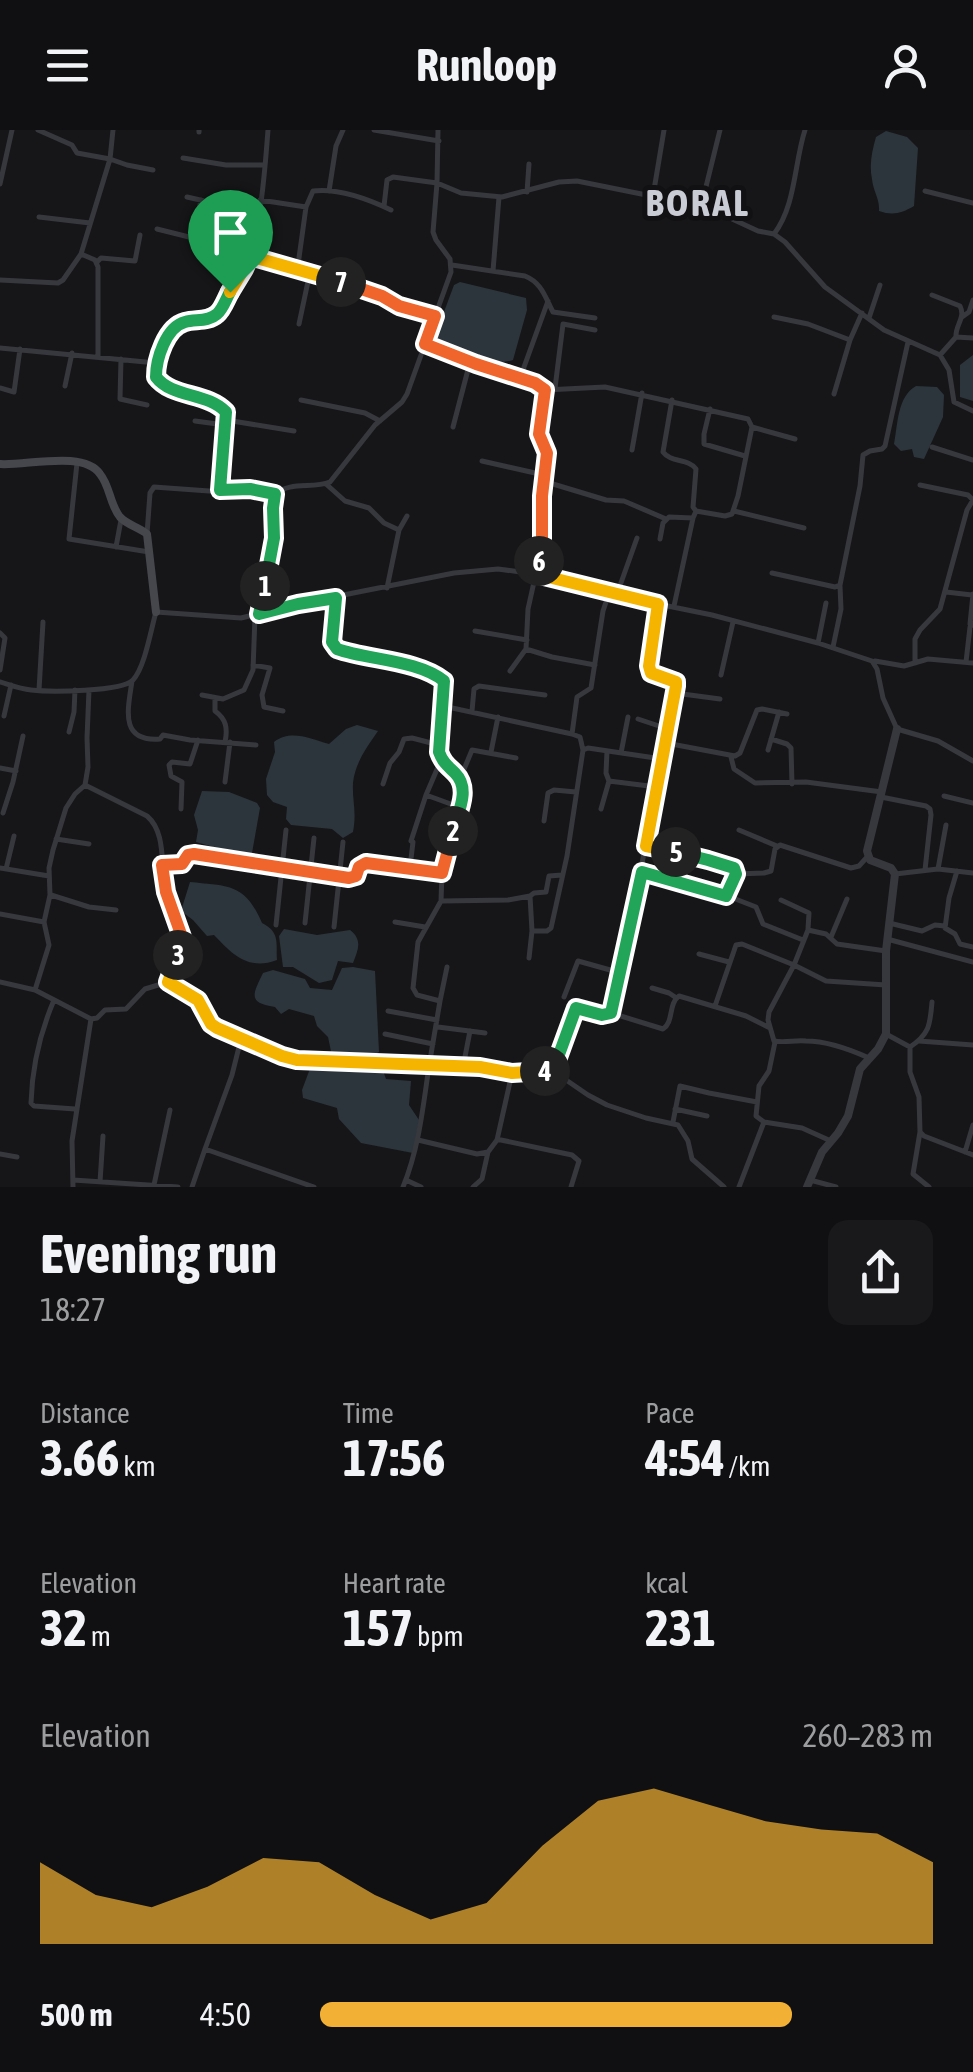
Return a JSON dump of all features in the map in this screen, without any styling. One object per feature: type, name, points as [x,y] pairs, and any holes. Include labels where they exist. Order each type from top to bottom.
[{"type":"main road","points":[[0,464],[78,462],[97,469],[121,519],[147,534],[156,612]]},
{"type":"street","points":[[0,184],[12,130]]},
{"type":"street","points":[[38,130],[72,145],[77,153],[152,170]]},
{"type":"street","points":[[0,280],[63,280],[81,254],[110,159],[114,130]]},
{"type":"street","points":[[220,490],[226,412],[220,405],[158,383],[157,364],[168,336],[179,323],[215,316],[250,256],[268,130]]},
{"type":"street","points":[[329,190],[336,146],[343,130]]},
{"type":"street","points":[[374,130],[438,141]]},
{"type":"street","points":[[202,695],[226,698],[242,692],[251,674],[257,615],[274,538],[275,494],[290,486],[326,484],[407,394],[452,265],[434,236],[438,130]]},
{"type":"street","points":[[653,196],[664,130]]},
{"type":"street","points":[[700,207],[720,130]]},
{"type":"street","points":[[774,234],[787,213],[805,130]]},
{"type":"street","points":[[183,158],[266,164]]},
{"type":"street","points":[[527,192],[529,164]]},
{"type":"street","points":[[296,268],[306,207],[313,192],[329,190],[387,208],[388,178],[438,183],[461,193],[499,196],[577,181],[653,196],[717,212],[774,234],[825,286],[884,330],[940,355],[948,370],[954,402],[973,411]]},
{"type":"street","points":[[924,191],[973,202]]},
{"type":"street","points":[[492,271],[499,196]]},
{"type":"street","points":[[187,198],[258,213]]},
{"type":"street","points":[[157,230],[193,238],[201,200]]},
{"type":"street","points":[[260,200],[306,207]]},
{"type":"street","points":[[39,217],[90,223]]},
{"type":"street","points":[[96,262],[101,258],[135,261],[140,235]]},
{"type":"street","points":[[81,254],[96,262]]},
{"type":"street","points":[[250,256],[310,272],[435,316]]},
{"type":"street","points":[[96,262],[98,356]]},
{"type":"street","points":[[452,265],[526,276],[536,280],[553,312],[595,318]]},
{"type":"street","points":[[299,324],[310,272]]},
{"type":"street","points":[[869,318],[880,285]]},
{"type":"street","points":[[932,295],[960,306],[962,317]]},
{"type":"street","points":[[940,355],[956,337],[973,300]]},
{"type":"street","points":[[520,378],[548,301]]},
{"type":"street","points":[[834,394],[862,313]]},
{"type":"street","points":[[774,317],[808,324],[850,340]]},
{"type":"street","points":[[555,388],[563,324],[595,330]]},
{"type":"street","points":[[956,337],[973,338]]},
{"type":"street","points":[[833,647],[841,609],[840,584],[864,454],[885,446],[908,342]]},
{"type":"street","points":[[425,344],[545,390],[606,387],[748,419],[752,428],[734,511]]},
{"type":"street","points":[[0,348],[157,364]]},
{"type":"street","points":[[0,388],[14,392],[20,349]]},
{"type":"street","points":[[65,386],[72,354]]},
{"type":"street","points":[[121,359],[120,399],[147,405]]},
{"type":"street","points":[[453,427],[470,362]]},
{"type":"street","points":[[510,671],[526,650],[528,610],[542,546],[547,453],[539,434],[545,390]]},
{"type":"street","points":[[632,450],[642,393]]},
{"type":"street","points":[[301,400],[364,413],[380,421]]},
{"type":"street","points":[[672,400],[663,452],[668,458],[692,464],[696,469],[694,514],[674,606]]},
{"type":"street","points":[[710,409],[704,444],[745,456]]},
{"type":"street","points":[[195,421],[294,430]]},
{"type":"street","points":[[752,428],[795,439]]},
{"type":"street","points":[[932,447],[973,460]]},
{"type":"street","points":[[482,461],[600,499],[624,501],[666,518],[694,514],[726,516],[734,511],[804,528]]},
{"type":"street","points":[[78,462],[69,539],[149,552]]},
{"type":"street","points":[[326,484],[345,501],[370,508],[384,523],[399,530]]},
{"type":"street","points":[[916,663],[916,639],[940,608],[973,500],[968,495],[920,485]]},
{"type":"street","points":[[147,534],[150,492],[154,487],[250,489],[275,494]]},
{"type":"street","points":[[387,588],[399,530],[407,516]]},
{"type":"street","points":[[660,539],[666,518]]},
{"type":"street","points":[[116,547],[121,519]]},
{"type":"street","points":[[572,734],[578,697],[589,691],[603,611],[637,538]]},
{"type":"street","points":[[256,745],[163,735],[155,740],[132,731],[128,714],[132,681],[156,612],[230,618],[257,615],[416,580],[489,569],[536,574],[674,606],[818,642],[872,661],[904,666],[928,659],[969,663],[973,595],[946,592]]},
{"type":"street","points":[[772,573],[835,588],[840,584]]},
{"type":"street","points":[[336,598],[334,646],[439,676],[444,681],[439,745],[442,760],[464,789],[442,873],[441,901],[418,942],[412,988],[417,996],[440,1001]]},
{"type":"street","points":[[818,642],[826,603]]},
{"type":"street","points":[[611,1013],[675,694],[676,682],[656,676],[649,666],[658,604]]},
{"type":"street","points":[[39,690],[43,622]]},
{"type":"street","points":[[721,675],[732,622]]},
{"type":"street","points":[[474,631],[527,640]]},
{"type":"street","points":[[0,633],[5,638],[0,670]]},
{"type":"street","points":[[526,650],[594,665]]},
{"type":"street","points":[[836,1187],[808,1184],[822,1152],[848,1116],[857,1076],[886,1034],[886,951],[894,874],[892,868],[868,856],[866,851],[897,730],[872,661]]},
{"type":"street","points":[[253,666],[270,668],[262,696],[264,707],[283,711]]},
{"type":"street","points":[[0,682],[39,690],[89,690],[132,681]]},
{"type":"street","points":[[4,716],[10,685]]},
{"type":"street","points":[[472,711],[474,689],[479,686],[545,695]]},
{"type":"street","points":[[69,732],[76,690]]},
{"type":"street","points":[[35,990],[48,950],[44,922],[56,839],[66,808],[85,785],[89,690]]},
{"type":"street","points":[[675,694],[720,699]]},
{"type":"street","points":[[215,698],[215,711],[223,716],[227,730],[225,782]]},
{"type":"street","points":[[442,706],[580,737],[584,750],[551,928],[545,932],[532,930]]},
{"type":"street","points":[[666,742],[731,756],[740,753],[757,710],[783,713],[768,750]]},
{"type":"street","points":[[621,753],[628,717]]},
{"type":"street","points":[[490,752],[498,718]]},
{"type":"street","points":[[638,719],[668,729]]},
{"type":"street","points":[[897,730],[938,741],[973,762]]},
{"type":"street","points":[[5,814],[22,736]]},
{"type":"street","points":[[772,738],[791,748],[792,784]]},
{"type":"street","points":[[383,784],[404,739],[439,745]]},
{"type":"street","points":[[181,809],[182,782],[171,776],[168,765],[190,764],[198,740]]},
{"type":"street","points":[[460,779],[472,750],[516,758]]},
{"type":"street","points":[[584,750],[664,759]]},
{"type":"street","points":[[601,809],[609,781],[607,751]]},
{"type":"street","points":[[731,756],[734,769],[747,780],[762,784],[806,782],[926,806],[930,809],[925,870]]},
{"type":"street","points":[[410,867],[412,841],[442,760]]},
{"type":"street","points":[[0,768],[16,770]]},
{"type":"street","points":[[609,781],[658,787]]},
{"type":"street","points":[[85,785],[150,818],[160,840],[166,892],[182,937],[168,982]]},
{"type":"street","points":[[544,821],[548,793],[576,792]]},
{"type":"street","points":[[426,795],[460,807]]},
{"type":"street","points":[[944,796],[973,803]]},
{"type":"street","points":[[938,869],[946,825]]},
{"type":"street","points":[[276,926],[286,830]]},
{"type":"street","points":[[739,830],[851,868],[868,856]]},
{"type":"street","points":[[14,836],[3,868],[49,876]]},
{"type":"street","points":[[305,923],[314,838]]},
{"type":"street","points":[[56,839],[89,844]]},
{"type":"street","points":[[334,928],[343,842]]},
{"type":"street","points":[[646,846],[734,868],[736,874],[726,896]]},
{"type":"street","points":[[736,874],[768,873],[777,846]]},
{"type":"street","points":[[162,865],[182,864],[188,855],[194,854],[353,878],[366,863],[442,873]]},
{"type":"street","points":[[894,874],[938,869],[973,874]]},
{"type":"street","points":[[958,871],[945,926],[955,934],[958,943],[973,948]]},
{"type":"street","points":[[642,872],[758,908],[763,924],[803,940]]},
{"type":"street","points":[[441,901],[477,902],[530,896],[546,892],[549,876],[563,875]]},
{"type":"street","points":[[50,895],[89,907],[116,910]]},
{"type":"street","points":[[529,958],[530,896]]},
{"type":"street","points":[[831,938],[847,899]]},
{"type":"street","points":[[781,900],[809,913],[808,930],[769,1012],[775,1042],[769,1071],[759,1086],[756,1116],[764,1122],[802,1128],[831,1141]]},
{"type":"street","points":[[0,914],[44,922]]},
{"type":"street","points":[[395,922],[425,927]]},
{"type":"street","points":[[889,923],[922,931],[945,926]]},
{"type":"street","points":[[808,930],[826,934],[837,944],[886,951]]},
{"type":"street","points":[[887,939],[973,962]]},
{"type":"street","points":[[715,1006],[739,943],[817,978],[887,985]]},
{"type":"street","points":[[698,954],[729,962]]},
{"type":"street","points":[[564,997],[578,962],[621,973]]},
{"type":"street","points":[[421,1187],[405,1184],[418,1140],[446,967]]},
{"type":"street","points":[[0,982],[35,990],[92,1020]]},
{"type":"street","points":[[178,1187],[73,1184],[72,1141],[92,1020],[105,1010],[126,1008],[144,988],[168,982],[198,1000],[211,1024],[297,1060],[491,1068],[512,1073],[553,1071],[596,1100],[673,1123],[683,1130],[694,1160],[724,1187]]},
{"type":"street","points":[[652,988],[670,992],[675,998]]},
{"type":"street","points":[[675,998],[715,1006],[770,1028]]},
{"type":"street","points":[[553,1071],[576,1008],[602,1015],[611,1013],[663,1030],[675,998]]},
{"type":"street","points":[[54,1000],[41,1030],[31,1102],[34,1106],[76,1110]]},
{"type":"street","points":[[910,1047],[928,1030],[932,1002]]},
{"type":"street","points":[[388,1011],[484,1033]]},
{"type":"street","points":[[463,1068],[470,1031]]},
{"type":"street","points":[[385,1034],[433,1044]]},
{"type":"street","points":[[886,1034],[910,1047]]},
{"type":"street","points":[[192,1187],[232,1075],[241,1038]]},
{"type":"street","points":[[919,1041],[973,1044]]},
{"type":"street","points":[[775,1042],[826,1042],[869,1058]]},
{"type":"street","points":[[910,1047],[910,1072],[921,1110],[913,1174],[929,1187]]},
{"type":"street","points":[[472,1187],[482,1179],[488,1152],[497,1140],[512,1073]]},
{"type":"street","points":[[673,1123],[678,1087],[682,1085],[757,1102]]},
{"type":"street","points":[[675,1109],[707,1116]]},
{"type":"street","points":[[154,1185],[170,1110]]},
{"type":"street","points":[[739,1187],[764,1122]]},
{"type":"street","points":[[965,1152],[973,1125]]},
{"type":"street","points":[[920,1132],[973,1155]]},
{"type":"street","points":[[100,1182],[103,1136]]},
{"type":"street","points":[[418,1140],[477,1154],[488,1152]]},
{"type":"street","points":[[497,1140],[577,1158],[571,1187]]},
{"type":"street","points":[[205,1149],[314,1187]]},
{"type":"street","points":[[0,1154],[18,1156]]},
{"type":"shaded area","points":[[886,131],[907,137],[918,148],[914,206],[897,213],[879,211],[871,174],[876,137]]},
{"type":"shaded area","points":[[460,282],[526,298],[527,310],[513,360],[484,360],[437,344],[435,336],[454,285]]},
{"type":"shaded area","points":[[973,355],[973,401],[960,397],[960,365]]},
{"type":"shaded area","points":[[916,386],[937,387],[944,395],[943,417],[924,459],[914,457],[912,449],[901,451],[894,444],[902,404]]},
{"type":"shaded area","points":[[357,725],[378,731],[354,776],[353,832],[343,838],[332,829],[291,825],[286,819],[287,807],[267,795],[266,779],[275,752],[274,742],[294,736],[329,744]]},
{"type":"shaded area","points":[[202,791],[229,792],[257,803],[260,808],[252,853],[231,857],[224,850],[196,842],[194,815]]},
{"type":"shaded area","points":[[190,882],[225,886],[249,900],[262,923],[274,934],[277,960],[249,962],[214,935],[207,936],[181,911]]},
{"type":"shaded area","points":[[284,929],[317,935],[350,930],[358,941],[353,963],[338,961],[332,980],[319,983],[293,967],[283,967],[279,936]]},
{"type":"shaded area","points":[[342,968],[375,971],[379,1052],[366,1059],[332,1056],[328,1037],[317,1026],[314,1016],[289,1009],[281,1014],[275,1007],[256,1000],[263,973],[273,970],[305,979],[310,988],[332,990]]},
{"type":"shaded area","points":[[381,1065],[386,1079],[411,1081],[409,1105],[419,1120],[413,1153],[361,1143],[339,1119],[337,1108],[303,1098],[311,1066]]},
{"type":"district","name":"BORAL","points":[[698,203]]},
{"type":"route","points":[[250,256],[296,268],[435,316],[425,344],[537,384],[545,390],[539,434],[547,453],[542,546],[536,574],[658,604],[649,666],[651,673],[676,682],[676,686],[646,846],[727,865],[736,874],[726,896],[642,872],[611,1013],[574,1010],[553,1071],[512,1073],[480,1067],[297,1060],[217,1028],[194,995],[168,982],[182,937],[166,892],[162,865],[178,866],[194,854],[349,878],[356,876],[359,867],[366,863],[442,873],[464,789],[463,782],[439,752],[444,681],[439,676],[337,649],[332,642],[336,598],[259,614],[274,538],[275,494],[250,489],[220,490],[224,408],[165,387],[156,377],[158,359],[171,332],[179,323],[215,316],[230,292],[250,256]]}]
